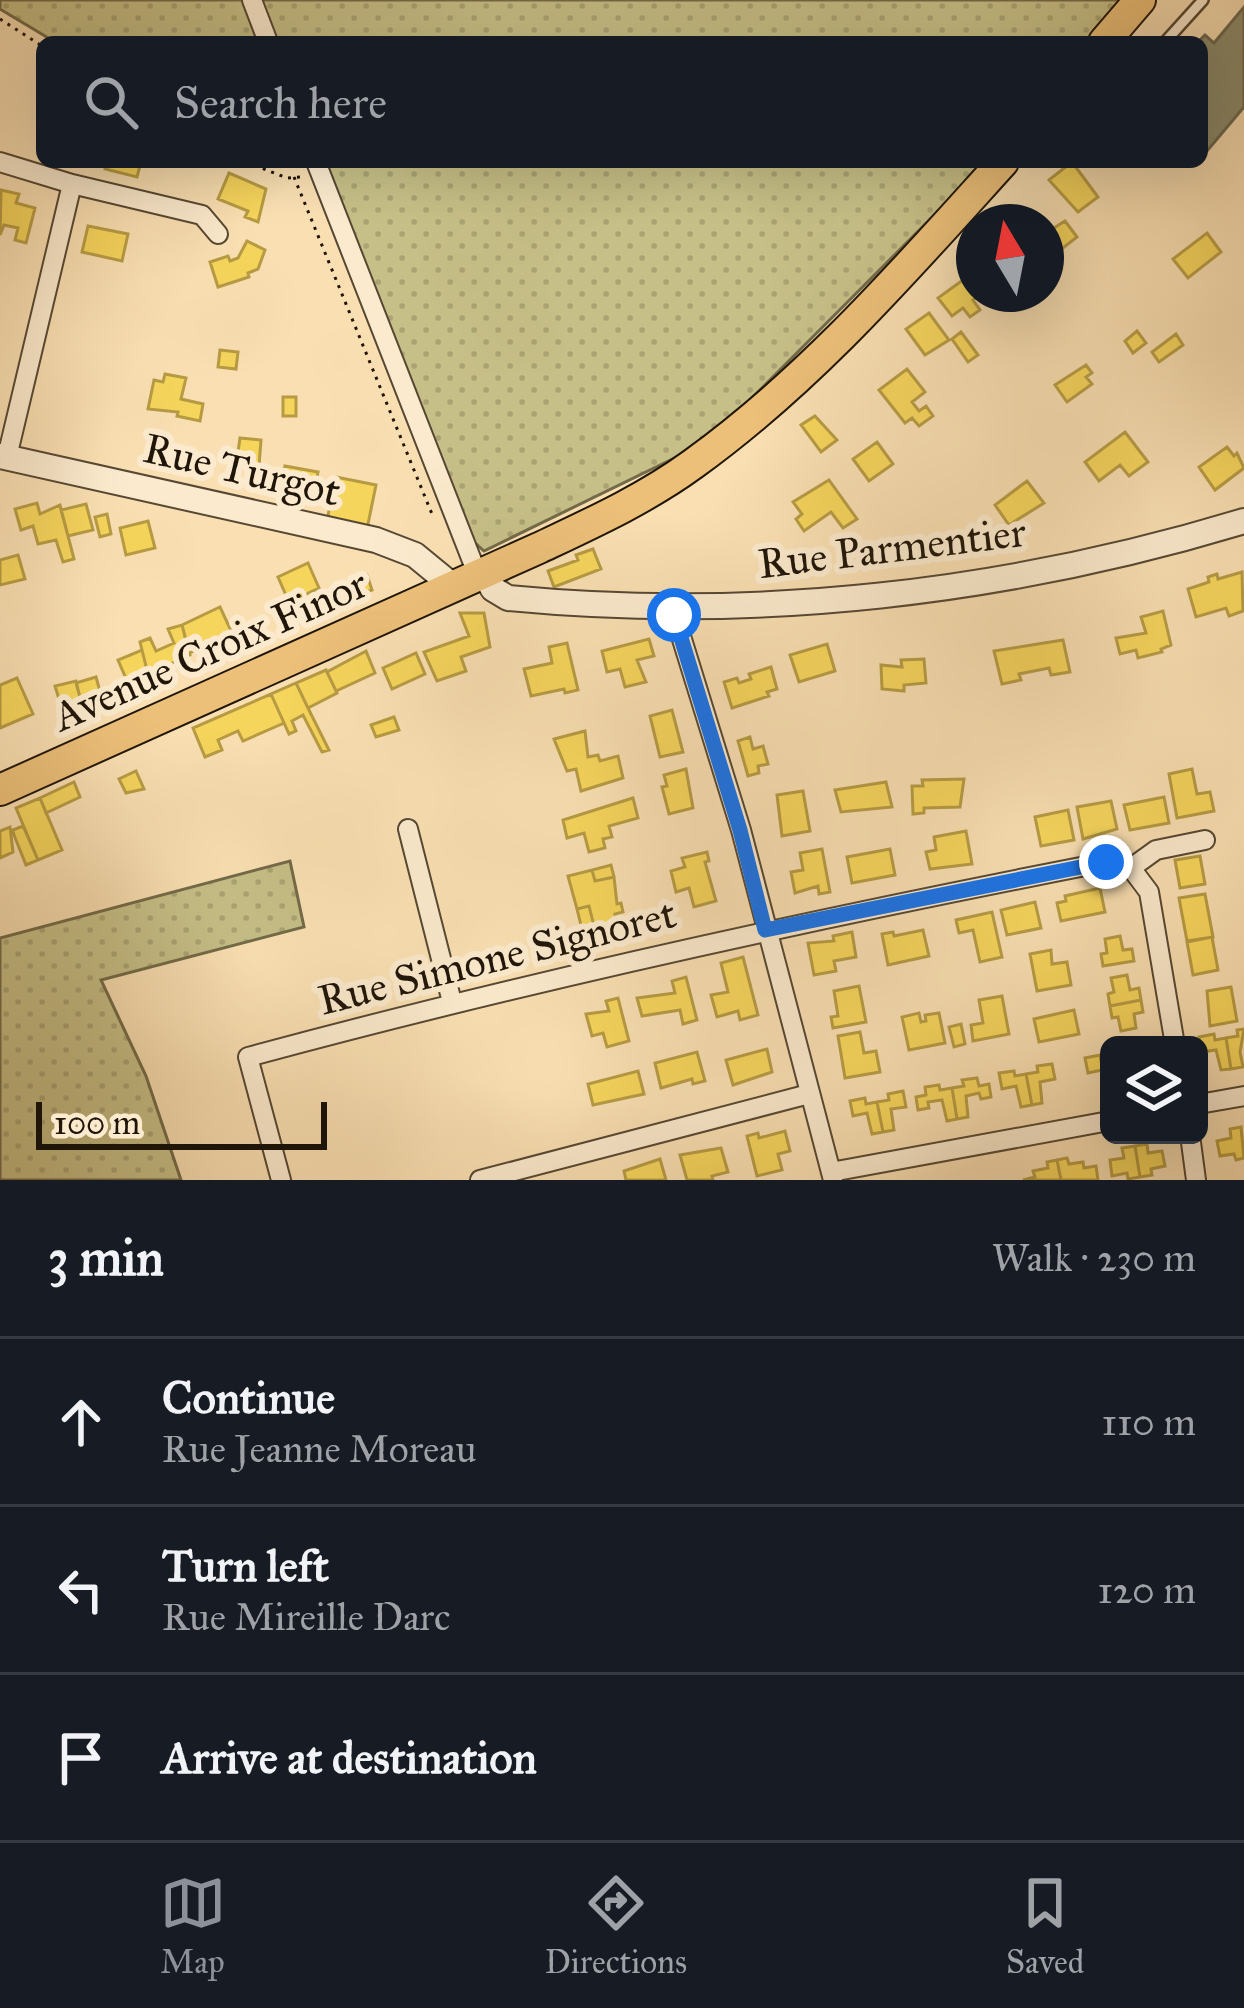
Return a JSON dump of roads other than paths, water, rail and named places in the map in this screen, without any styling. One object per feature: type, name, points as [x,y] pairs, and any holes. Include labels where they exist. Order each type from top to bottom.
[{"type":"main road","points":[[1112,36],[1140,0]]},
{"type":"main road","name":"Avenue Croix Finor","points":[[0,790],[620,510],[690,467],[756,416],[869,310],[998,168]]},
{"type":"street","points":[[251,0],[266,36]]},
{"type":"street","points":[[0,162],[202,215],[218,234]]},
{"type":"street","points":[[318,168],[472,578]]},
{"type":"street","points":[[4,457],[72,184]]},
{"type":"street","name":"Rue Turgot","points":[[4,457],[376,541],[472,578]]},
{"type":"street","name":"Rue Parmentier","points":[[472,578],[508,598],[672,608],[863,600],[1139,553],[1244,520]]},
{"type":"street","points":[[672,608],[740,830],[832,1176],[1100,1123]]},
{"type":"street","points":[[408,829],[452,1002]]},
{"type":"street","points":[[1173,1036],[1148,892],[1131,868],[1156,850],[1205,841]]},
{"type":"street","name":"Rue Simone Signoret","points":[[281,1180],[248,1058],[452,1002],[765,930],[1106,862],[1131,868]]},
{"type":"street","points":[[481,1180],[809,1094]]},
{"type":"street","points":[[1208,1102],[1244,1096]]},
{"type":"street","points":[[1191,1144],[1196,1180]]},
{"type":"lane","points":[[1170,36],[1203,0]]}]
